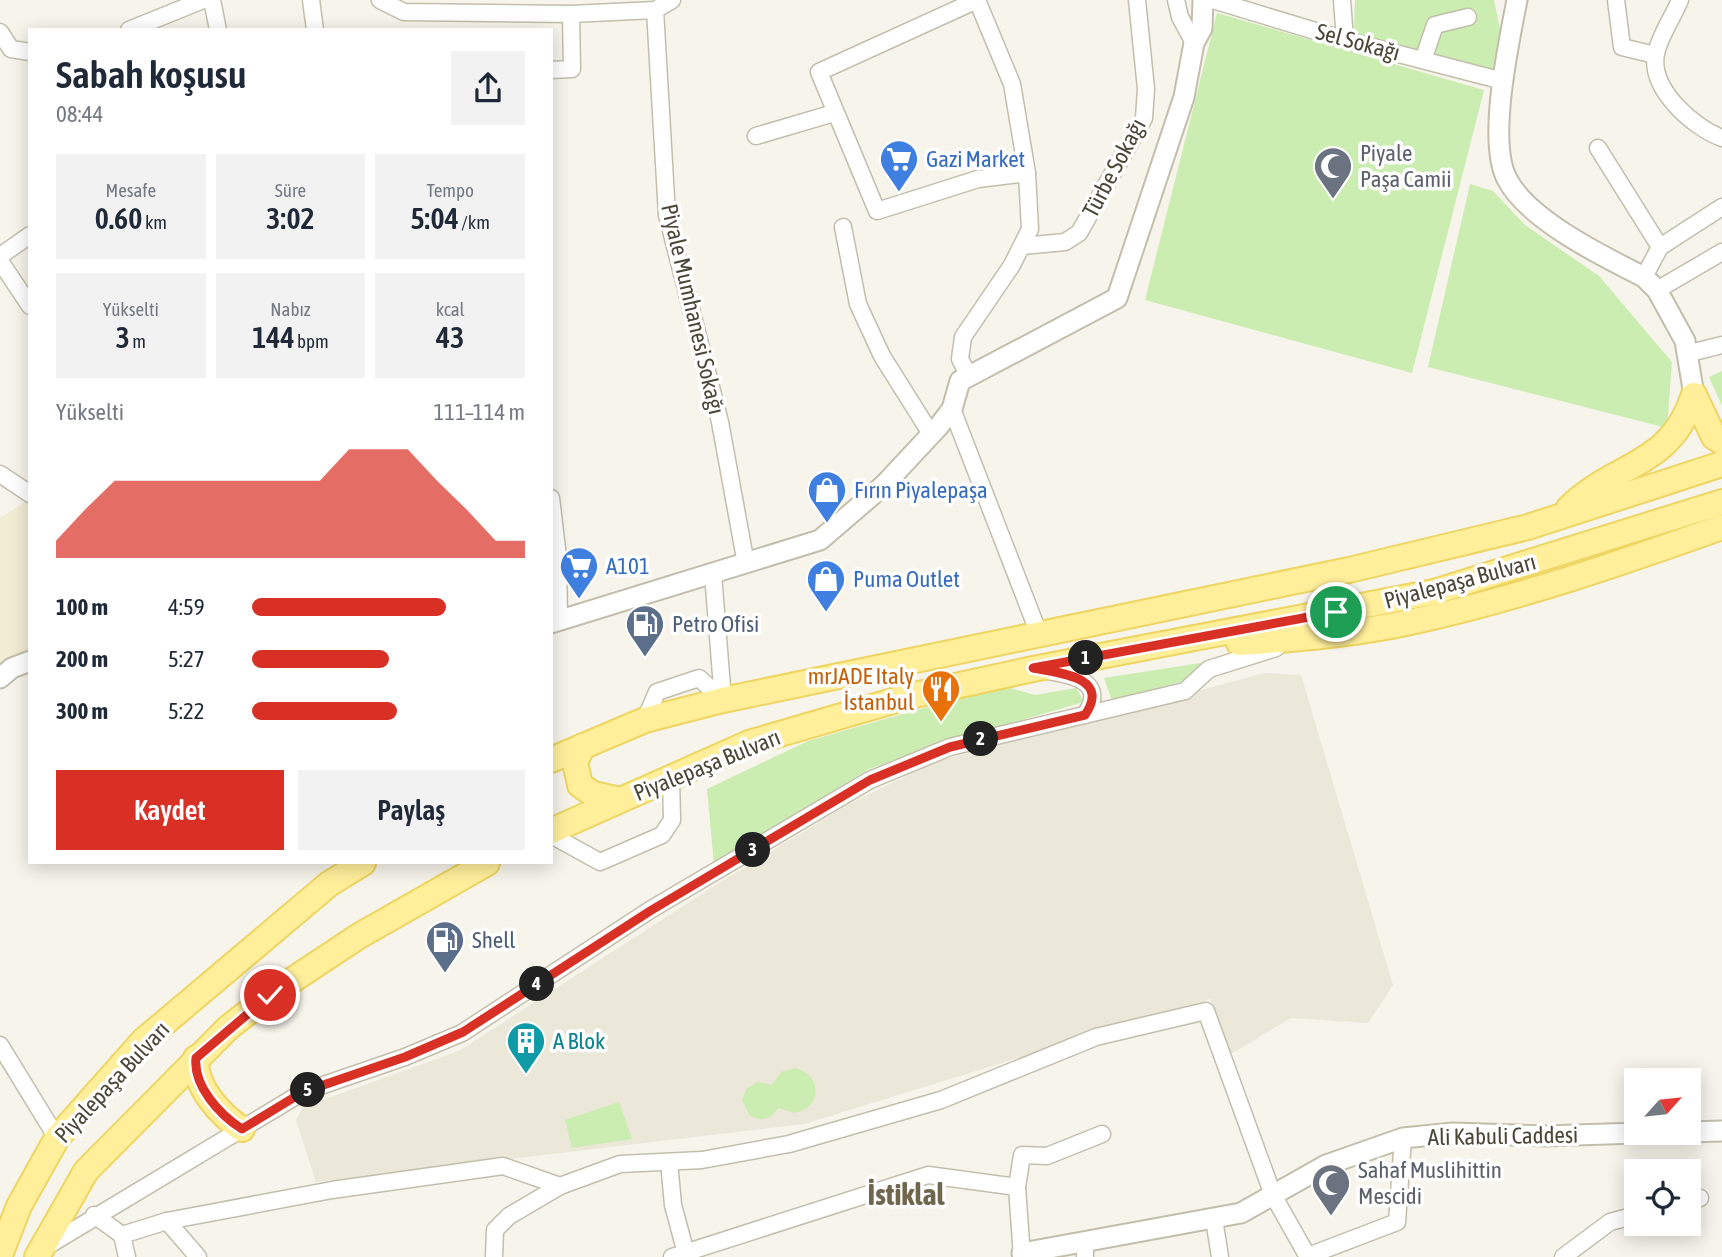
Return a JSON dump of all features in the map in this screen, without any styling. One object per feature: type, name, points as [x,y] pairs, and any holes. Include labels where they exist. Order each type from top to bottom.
[{"type":"main road","points":[[1694,395],[1714,437],[1722,442]]},
{"type":"main road","points":[[1564,514],[1589,489],[1657,453],[1685,420],[1694,395]]},
{"type":"main road","name":"Piyalepaşa Bulvarı","points":[[553,759],[645,720],[723,700],[1349,570],[1528,527],[1722,464]]},
{"type":"main road","name":"Piyalepaşa Bulvarı","points":[[553,832],[749,743],[910,696],[1033,668],[1434,592],[1722,502]]},
{"type":"main road","points":[[1165,643],[1205,645],[1308,638],[1413,621],[1498,600],[1722,527]]},
{"type":"main road","points":[[583,746],[575,762],[580,785],[593,794],[620,800]]},
{"type":"main road","name":"Piyalepaşa Bulvarı","points":[[0,1255],[19,1206],[57,1138],[143,1041],[329,884],[361,864]]},
{"type":"main road","name":"Piyalepaşa Bulvarı","points":[[38,1255],[86,1171],[196,1058],[270,995],[359,936],[485,864]]},
{"type":"main road","points":[[196,1058],[195,1068],[200,1082],[226,1119],[242,1129]]},
{"type":"main road","points":[[0,1232],[19,1206]]},
{"type":"street","points":[[135,28],[203,0]]},
{"type":"street","points":[[212,0],[218,28]]},
{"type":"street","points":[[311,0],[314,28]]},
{"type":"street","points":[[380,0],[404,12],[571,14],[655,10],[672,0]]},
{"type":"street","points":[[969,376],[960,359],[963,337],[1012,265],[1030,229],[1027,173],[1012,84],[977,0],[819,72],[877,211],[978,178],[1027,173]]},
{"type":"street","name":"Türbe Sokağı","points":[[1022,246],[1065,242],[1079,233],[1144,118],[1146,89],[1138,0]]},
{"type":"street","points":[[1176,0],[1180,17],[1194,43]]},
{"type":"street","points":[[553,515],[558,557],[555,622],[820,540],[884,485],[931,435],[952,409],[960,381],[1117,298],[1184,97],[1194,43],[1202,28],[1203,0]]},
{"type":"street","name":"Sel Sokağı","points":[[1213,0],[1345,40],[1503,81]]},
{"type":"street","points":[[1342,0],[1345,40]]},
{"type":"street","points":[[1517,0],[1497,127],[1506,178],[1542,218],[1651,284],[1685,341],[1694,395]]},
{"type":"street","points":[[1616,0],[1622,47],[1656,55]]},
{"type":"street","points":[[1681,0],[1656,55],[1658,74],[1674,105],[1699,128],[1722,138]]},
{"type":"street","name":"Piyale Mumhanesi Sokağı","points":[[655,10],[667,215],[720,422],[746,564]]},
{"type":"street","points":[[553,70],[572,69],[571,14]]},
{"type":"street","points":[[1423,60],[1435,25],[1468,17]]},
{"type":"street","points":[[0,33],[11,49],[28,52]]},
{"type":"street","points":[[756,136],[834,113]]},
{"type":"street","points":[[1598,148],[1660,247]]},
{"type":"street","points":[[1651,284],[1660,247],[1722,206]]},
{"type":"street","points":[[843,227],[858,304],[882,356],[931,435]]},
{"type":"street","points":[[28,237],[0,258],[28,303]]},
{"type":"street","points":[[1651,284],[1722,252]]},
{"type":"street","points":[[1686,354],[1722,345]]},
{"type":"street","points":[[952,409],[1039,634]]},
{"type":"street","points":[[0,474],[28,493]]},
{"type":"street","points":[[713,574],[723,700]]},
{"type":"street","points":[[38,1255],[94,1215],[303,1092],[405,1057],[463,1032],[650,911],[870,780],[950,747],[1185,691],[1209,669],[1308,638]]},
{"type":"street","points":[[0,678],[12,668],[28,662]]},
{"type":"street","points":[[1033,668],[1064,673],[1089,685],[1094,693],[1093,704],[1085,715]]},
{"type":"street","points":[[553,834],[600,862],[662,835],[672,820],[671,778]]},
{"type":"street","points":[[494,1257],[495,1230],[509,1216],[560,1186],[620,1164],[702,1160],[789,1144],[941,1100],[1096,1037],[1150,1022],[1206,1011],[1273,1195],[1308,1257],[1397,1222],[1403,1138]]},
{"type":"street","points":[[0,1045],[57,1138]]},
{"type":"street","points":[[1701,1132],[1722,1131]]},
{"type":"street","points":[[1022,1255],[1017,1187],[1022,1155],[1047,1156],[1102,1133]]},
{"type":"street","name":"Ali Kabuli Caddesi","points":[[1022,1255],[1085,1250],[1241,1213],[1326,1165],[1403,1138],[1453,1133],[1545,1136],[1624,1133]]},
{"type":"street","points":[[669,1161],[681,1255],[928,1175],[1017,1187]]},
{"type":"street","points":[[122,1235],[167,1221],[332,1190],[503,1166],[560,1186]]},
{"type":"street","points":[[94,1215],[122,1235],[127,1257]]},
{"type":"street","points":[[1563,1257],[1609,1222],[1624,1218]]},
{"type":"street","points":[[1214,1219],[1220,1257]]},
{"type":"street","points":[[167,1221],[198,1257]]},
{"type":"shaded area","points":[[28,500],[28,650],[0,668],[0,518]]},
{"type":"shaded area","points":[[1264,673],[1301,675],[1393,985],[1368,1023],[1291,1018],[1231,1054],[1210,999],[804,1124],[316,1182],[296,1120],[303,1107],[459,1051],[711,888],[847,805],[935,762]]},
{"type":"green space","points":[[1355,0],[1494,0],[1500,29],[1493,69],[1354,34]]},
{"type":"green space","points":[[1217,13],[1484,90],[1412,373],[1145,300]]},
{"type":"green space","points":[[1470,184],[1493,191],[1525,225],[1599,276],[1672,362],[1667,428],[1428,367]]},
{"type":"green space","points":[[1722,371],[1722,406],[1709,377]]},
{"type":"green space","points":[[1207,662],[1187,680],[1112,701],[1104,678]]},
{"type":"green space","points":[[1010,688],[1035,695],[1076,688],[1084,702],[938,744],[867,770],[714,865],[707,789],[808,741],[941,703]]},
{"type":"green space","points":[[795,1068],[804,1071],[814,1083],[816,1090],[811,1104],[795,1113],[778,1108],[773,1115],[766,1118],[750,1116],[742,1100],[747,1088],[758,1082],[772,1085],[781,1072]]},
{"type":"green space","points":[[619,1102],[632,1139],[572,1148],[565,1120]]},
{"type":"place","name":"Gazi Market","points":[[899,193]]},
{"type":"place","name":"Piyale Paşa Camii","points":[[1333,200]]},
{"type":"place","name":"Fırın Piyalepaşa","points":[[827,524]]},
{"type":"place","name":"A101","points":[[579,600]]},
{"type":"place","name":"Puma Outlet","points":[[826,613]]},
{"type":"place","name":"Petro Ofisi","points":[[645,658]]},
{"type":"place","name":"mrJADE Italy İstanbul","points":[[941,723]]},
{"type":"place","name":"Shell","points":[[445,974]]},
{"type":"place","name":"A Blok","points":[[526,1075]]},
{"type":"place","name":"Sahaf Muslihittin Mescidi","points":[[1331,1217]]},
{"type":"district","name":"İstiklal","points":[[906,1195]]},
{"type":"route","points":[[270,995],[196,1058],[195,1068],[200,1082],[226,1119],[242,1129],[268,1110],[303,1092],[405,1057],[463,1032],[650,911],[870,780],[950,747],[1085,715],[1093,704],[1094,693],[1089,685],[1064,673],[1033,668],[1336,612]]}]
